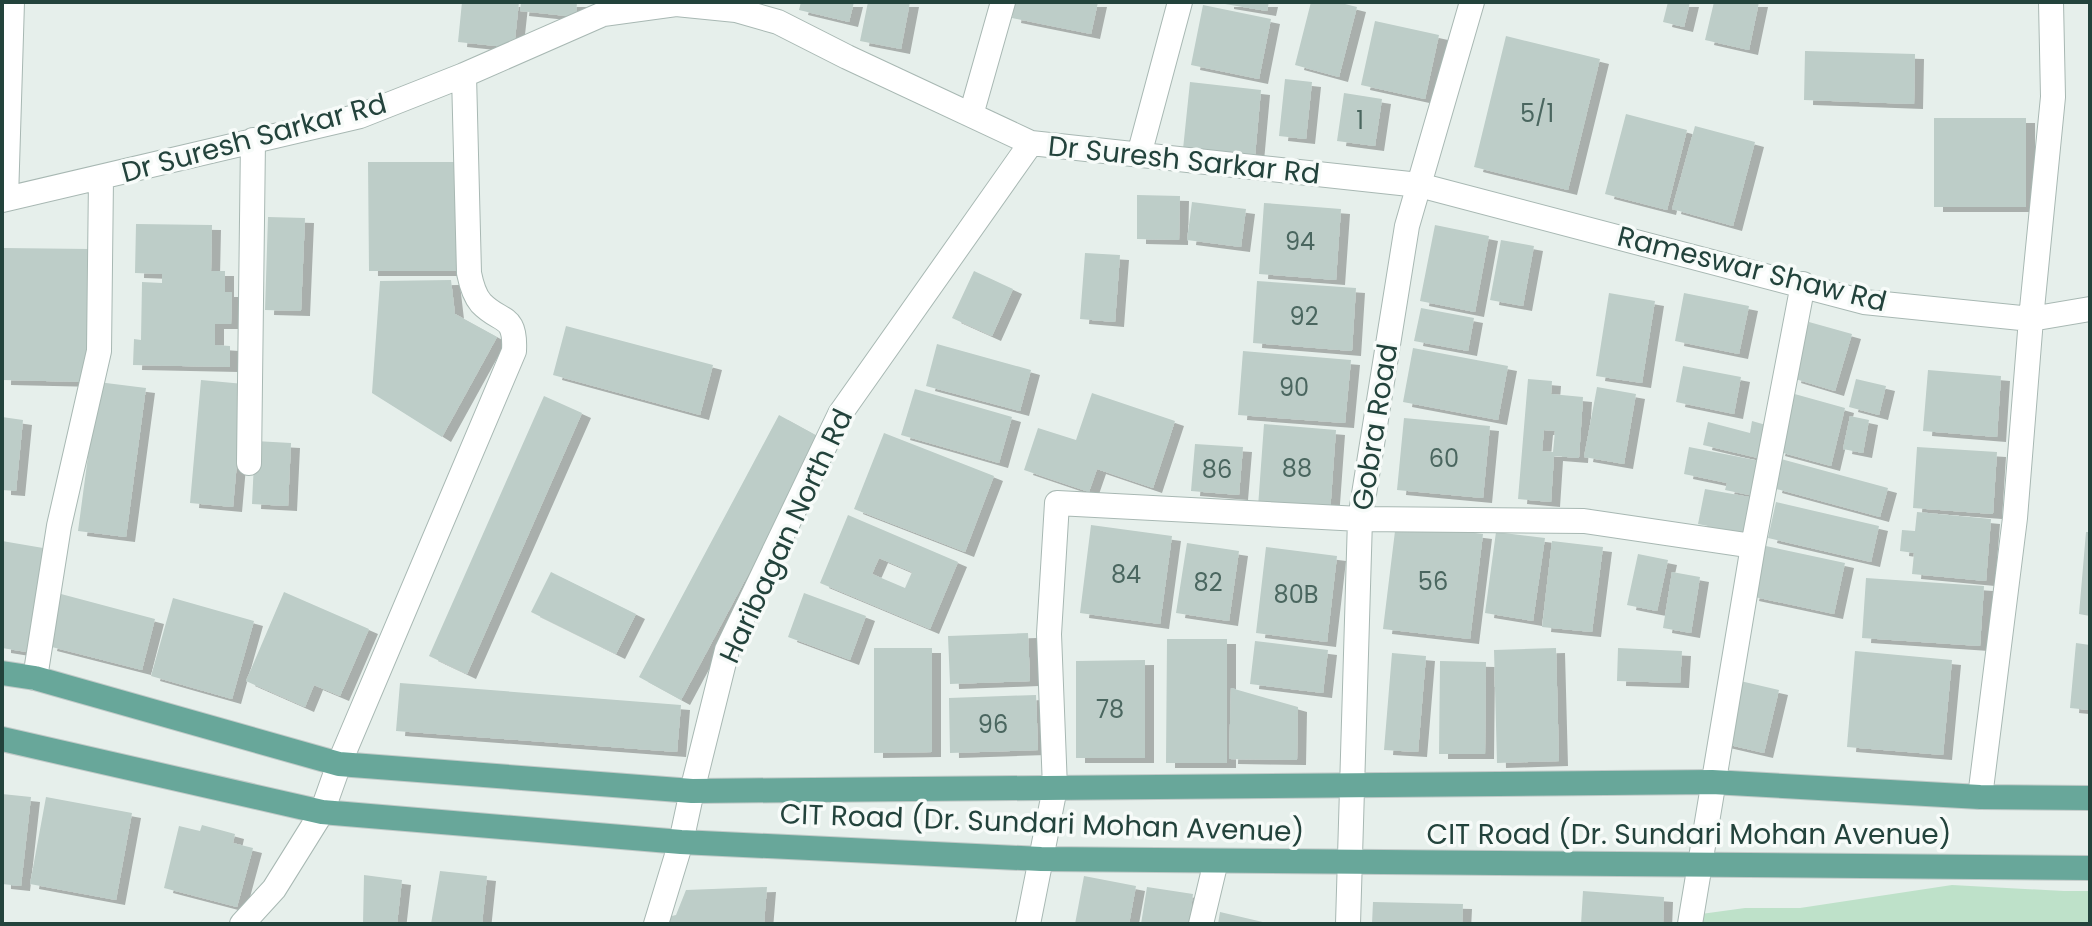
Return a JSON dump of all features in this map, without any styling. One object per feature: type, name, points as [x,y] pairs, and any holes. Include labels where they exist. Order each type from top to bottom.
[{"type":"main road","name":"CIT Road (Dr. Sundari Mohan Avenue)","points":[[2,673],[35,678],[339,764],[692,791],[1712,782],[1980,797],[2090,798]]},
{"type":"main road","name":"CIT Road (Dr. Sundari Mohan Avenue)","points":[[2,739],[322,812],[681,842],[1041,859],[2090,868]]},
{"type":"street","points":[[4,200],[12,2]]},
{"type":"street","points":[[971,115],[1003,2]]},
{"type":"street","points":[[1139,155],[1180,2]]},
{"type":"street","name":"Gobra Road","points":[[1348,924],[1360,519],[1407,226],[1472,2]]},
{"type":"street","points":[[1980,797],[2015,518],[2053,97],[2051,2]]},
{"type":"street","name":"Dr Suresh Sarkar Rd","points":[[4,200],[360,116],[464,75],[603,14],[676,3],[736,10],[778,22],[1031,143],[1419,185]]},
{"type":"street","points":[[242,924],[274,889],[322,812],[339,764],[514,351],[515,335],[508,321],[481,302],[472,287],[469,273],[464,75]]},
{"type":"street","points":[[249,463],[253,140]]},
{"type":"street","name":"Haribagan North Rd","points":[[656,924],[681,842],[727,650],[840,414],[1031,143]]},
{"type":"street","points":[[35,678],[59,526],[99,351],[101,178]]},
{"type":"street","name":"Rameswar Shaw Rd","points":[[1419,185],[1864,302],[2031,319],[2090,309]]},
{"type":"street","points":[[1753,546],[1803,284]]},
{"type":"street","name":"CIT Road (Dr. Sundari Mohan Avenue)","points":[[1055,788],[1049,634],[1057,503],[1360,519],[1584,521],[1753,546],[1712,782]]},
{"type":"street","points":[[1690,924],[1712,782]]},
{"type":"street","points":[[1028,924],[1055,788]]},
{"type":"street","points":[[1201,924],[1216,861]]},
{"type":"green space","points":[[1952,885],[2090,891],[2090,924],[1696,924],[1701,914],[1745,908],[1800,908]]},
{"type":"building","points":[[462,2],[519,2],[514,48],[458,42]]},
{"type":"building","points":[[521,2],[577,2],[576,17],[520,11]]},
{"type":"building","points":[[801,2],[854,2],[849,22],[799,10]]},
{"type":"building","points":[[868,2],[910,2],[901,49],[860,41]]},
{"type":"building","points":[[1015,2],[1098,2],[1091,34],[1012,18]]},
{"type":"building","points":[[1225,2],[1269,2],[1267,11]]},
{"type":"building","points":[[1311,2],[1337,2],[1357,7],[1339,77],[1295,65]]},
{"type":"building","points":[[1668,2],[1690,2],[1684,27],[1663,22]]},
{"type":"building","points":[[1714,2],[1759,2],[1749,50],[1705,40]]},
{"type":"building","points":[[1203,5],[1271,19],[1259,79],[1191,65]]},
{"type":"building","points":[[1375,21],[1439,35],[1425,99],[1361,85]]},
{"type":"building","points":[[1506,36],[1600,59],[1568,190],[1474,167]]},
{"type":"building","points":[[1805,51],[1915,54],[1914,104],[1804,100]]},
{"type":"building","points":[[1285,79],[1312,82],[1306,139],[1279,136]]},
{"type":"building","points":[[1190,82],[1261,90],[1255,156],[1183,149]]},
{"type":"building","points":[[1344,93],[1382,99],[1375,146],[1337,141]]},
{"type":"building","points":[[1626,114],[1687,130],[1667,210],[1605,194]]},
{"type":"building","points":[[1934,118],[2026,118],[2026,207],[1934,207]]},
{"type":"building","points":[[1695,126],[1755,142],[1733,226],[1672,209]]},
{"type":"building","points":[[368,162],[463,162],[464,271],[369,271]]},
{"type":"building","points":[[1137,195],[1180,196],[1179,240],[1137,239]]},
{"type":"building","points":[[1192,202],[1246,209],[1241,247],[1187,240]]},
{"type":"building","points":[[1264,203],[1341,209],[1336,280],[1259,274]]},
{"type":"building","points":[[268,217],[305,218],[301,311],[265,310]]},
{"type":"building","points":[[136,224],[212,225],[211,271],[225,271],[225,292],[232,292],[231,324],[215,324],[215,345],[230,346],[230,367],[133,365],[134,339],[141,340],[142,282],[162,283],[162,274],[135,273]]},
{"type":"building","points":[[1435,225],[1489,236],[1475,312],[1420,301]]},
{"type":"building","points":[[1501,240],[1534,246],[1523,306],[1490,300]]},
{"type":"building","points":[[4,248],[90,249],[88,382],[2,380]]},
{"type":"building","points":[[1085,253],[1120,255],[1115,322],[1080,319]]},
{"type":"building","points":[[974,271],[1013,289],[992,336],[952,318]]},
{"type":"building","points":[[451,280],[455,314],[497,337],[442,437],[372,393],[380,281]]},
{"type":"building","points":[[1257,281],[1356,288],[1352,351],[1253,343]]},
{"type":"building","points":[[1609,293],[1655,301],[1642,383],[1596,376]]},
{"type":"building","points":[[1684,293],[1749,306],[1739,354],[1675,341]]},
{"type":"building","points":[[1421,308],[1474,318],[1468,351],[1414,341]]},
{"type":"building","points":[[1809,322],[1852,334],[1835,391],[1792,378]]},
{"type":"building","points":[[566,326],[713,365],[700,415],[553,375]]},
{"type":"building","points":[[937,344],[1031,370],[1020,411],[926,386]]},
{"type":"building","points":[[1413,348],[1508,366],[1498,420],[1403,402]]},
{"type":"building","points":[[1243,351],[1351,360],[1345,423],[1238,415]]},
{"type":"building","points":[[1683,366],[1741,377],[1734,414],[1676,402]]},
{"type":"building","points":[[1928,370],[2001,376],[1997,437],[1923,431]]},
{"type":"building","points":[[1528,379],[1552,381],[1551,394],[1583,397],[1579,458],[1554,456],[1551,502],[1518,499]],"holes":[[[1544,430],[1555,431],[1553,452],[1542,451]]]},
{"type":"building","points":[[1856,379],[1886,386],[1879,415],[1849,407]]},
{"type":"building","points":[[201,380],[244,384],[233,507],[190,503]]},
{"type":"building","points":[[98,382],[146,388],[126,537],[78,531]]},
{"type":"building","points":[[1597,387],[1636,394],[1624,464],[1584,457]]},
{"type":"building","points":[[915,389],[1012,417],[999,463],[901,435]]},
{"type":"building","points":[[1092,393],[1175,421],[1153,488],[1097,469],[1089,492],[1024,470],[1038,428],[1076,440]]},
{"type":"building","points":[[1791,393],[1845,408],[1831,466],[1776,451]]},
{"type":"building","points":[[544,396],[582,413],[467,674],[429,656]]},
{"type":"building","points":[[779,415],[821,438],[681,700],[639,677]]},
{"type":"building","points":[[1850,416],[1869,420],[1863,453],[1843,449]]},
{"type":"building","points":[[2,417],[23,420],[16,491],[2,490]]},
{"type":"building","points":[[1404,418],[1490,426],[1483,498],[1397,490]]},
{"type":"building","points":[[1752,421],[1766,425],[1758,458],[1703,445],[1708,422],[1750,433]]},
{"type":"building","points":[[1264,424],[1336,430],[1330,513],[1258,507]]},
{"type":"building","points":[[884,433],[994,476],[965,552],[854,509]]},
{"type":"building","points":[[255,441],[291,443],[288,506],[252,504]]},
{"type":"building","points":[[1195,444],[1243,447],[1239,495],[1191,491]]},
{"type":"building","points":[[1689,447],[1765,462],[1759,497],[1725,490],[1727,483],[1684,474]]},
{"type":"building","points":[[1917,447],[1997,452],[1993,514],[1913,508]]},
{"type":"building","points":[[1781,459],[1888,488],[1880,517],[1773,488]]},
{"type":"building","points":[[1705,489],[1755,498],[1748,534],[1698,524]]},
{"type":"building","points":[[1776,502],[1879,526],[1871,562],[1768,538]]},
{"type":"building","points":[[1917,512],[1991,519],[1986,581],[1912,574],[1914,553],[1900,551],[1902,530],[1915,531]]},
{"type":"building","points":[[848,515],[958,562],[930,629],[820,583]],"holes":[[[879,558],[912,572],[905,588],[872,574]]]},
{"type":"building","points":[[1396,523],[1483,534],[1470,639],[1383,629]]},
{"type":"building","points":[[1091,525],[1172,536],[1160,624],[1080,613]]},
{"type":"building","points":[[1496,532],[1545,538],[1533,621],[1485,613]]},
{"type":"building","points":[[2086,532],[2090,532],[2090,616],[2079,614]]},
{"type":"building","points":[[2,541],[49,549],[33,653],[2,648]]},
{"type":"building","points":[[1552,541],[1603,547],[1592,632],[1542,627]]},
{"type":"building","points":[[1187,543],[1239,551],[1229,621],[1176,613]]},
{"type":"building","points":[[1761,545],[1845,563],[1834,614],[1750,596]]},
{"type":"building","points":[[1266,547],[1337,556],[1327,642],[1256,633]]},
{"type":"building","points":[[1638,554],[1668,560],[1657,611],[1627,605]]},
{"type":"building","points":[[551,572],[636,614],[616,654],[531,612]]},
{"type":"building","points":[[1672,572],[1700,577],[1691,633],[1663,628]]},
{"type":"building","points":[[1866,578],[1984,586],[1980,646],[1862,638]]},
{"type":"building","points":[[284,592],[369,629],[340,696],[314,685],[305,707],[246,681]]},
{"type":"building","points":[[804,593],[866,616],[850,660],[788,637]]},
{"type":"building","points":[[61,594],[155,619],[142,670],[48,646]]},
{"type":"building","points":[[173,598],[254,621],[232,699],[151,676]]},
{"type":"building","points":[[1028,633],[1030,681],[950,684],[948,636]]},
{"type":"building","points":[[1167,639],[1227,639],[1227,763],[1166,763]]},
{"type":"building","points":[[1255,641],[1328,650],[1323,693],[1250,684]]},
{"type":"building","points":[[2076,643],[2090,645],[2090,710],[2070,708]]},
{"type":"building","points":[[874,648],[932,648],[932,752],[874,753]]},
{"type":"building","points":[[1556,648],[1559,761],[1497,763],[1494,650]]},
{"type":"building","points":[[1618,648],[1682,651],[1680,683],[1617,681]]},
{"type":"building","points":[[1855,651],[1952,660],[1943,755],[1847,747]]},
{"type":"building","points":[[1392,653],[1426,656],[1418,752],[1384,750]]},
{"type":"building","points":[[1145,660],[1145,758],[1076,758],[1076,661]]},
{"type":"building","points":[[1440,661],[1486,662],[1485,754],[1439,754]]},
{"type":"building","points":[[1736,680],[1779,690],[1764,753],[1721,743]]},
{"type":"building","points":[[400,683],[681,705],[677,752],[396,731]]},
{"type":"building","points":[[1231,688],[1298,707],[1297,760],[1229,759]]},
{"type":"building","points":[[1036,695],[1038,750],[950,753],[949,698]]},
{"type":"building","points":[[2,794],[31,797],[21,886],[2,884]]},
{"type":"building","points":[[46,797],[132,813],[116,900],[30,884]]},
{"type":"building","points":[[202,825],[235,834],[233,843],[253,848],[237,907],[164,888],[179,826],[200,831]]},
{"type":"building","points":[[440,871],[487,876],[482,924],[431,924]]},
{"type":"building","points":[[364,875],[402,880],[397,924],[363,924]]},
{"type":"building","points":[[1084,876],[1136,886],[1129,924],[1075,924]]},
{"type":"building","points":[[767,887],[764,924],[656,924],[658,919],[676,915],[686,890]]},
{"type":"building","points":[[1147,887],[1193,894],[1189,924],[1141,924]]},
{"type":"building","points":[[1583,891],[1664,897],[1663,924],[1581,924]]},
{"type":"building","points":[[1373,902],[1463,904],[1462,924],[1372,924]]},
{"type":"building","points":[[1220,912],[1267,923],[1267,924],[1218,924]]}]
